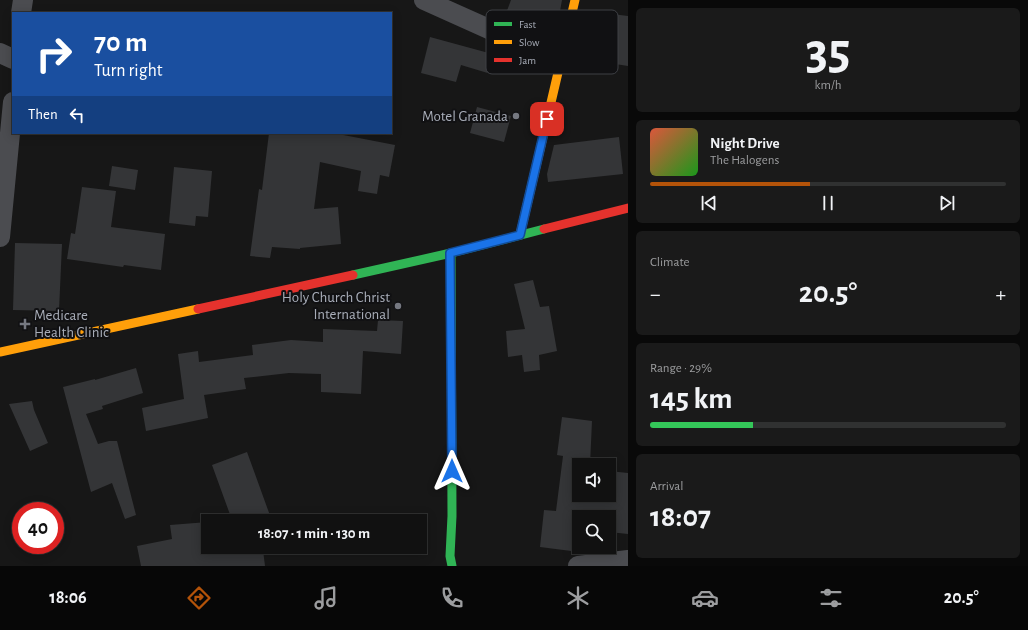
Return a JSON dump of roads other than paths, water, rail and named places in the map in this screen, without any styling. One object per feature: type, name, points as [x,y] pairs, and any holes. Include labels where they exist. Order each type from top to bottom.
[{"type":"street","points":[[21,12],[22,0]]},
{"type":"street","points":[[424,0],[486,28]]},
{"type":"street","points":[[573,10],[575,0]]},
{"type":"street","points":[[0,53],[12,59]]},
{"type":"street","points":[[520,235],[557,74]]},
{"type":"street","points":[[0,237],[12,112]]},
{"type":"street","points":[[0,352],[450,253],[628,208]]},
{"type":"street","points":[[450,253],[452,516],[450,556],[452,566]]},
{"type":"street","points":[[578,566],[626,562]]},
{"type":"place","name":"Motel Granada","points":[[516,116]]},
{"type":"place","name":"Holy Church Christ International","points":[[398,306]]},
{"type":"place","name":"Medicare Health Clinic","points":[[25,324]]}]
